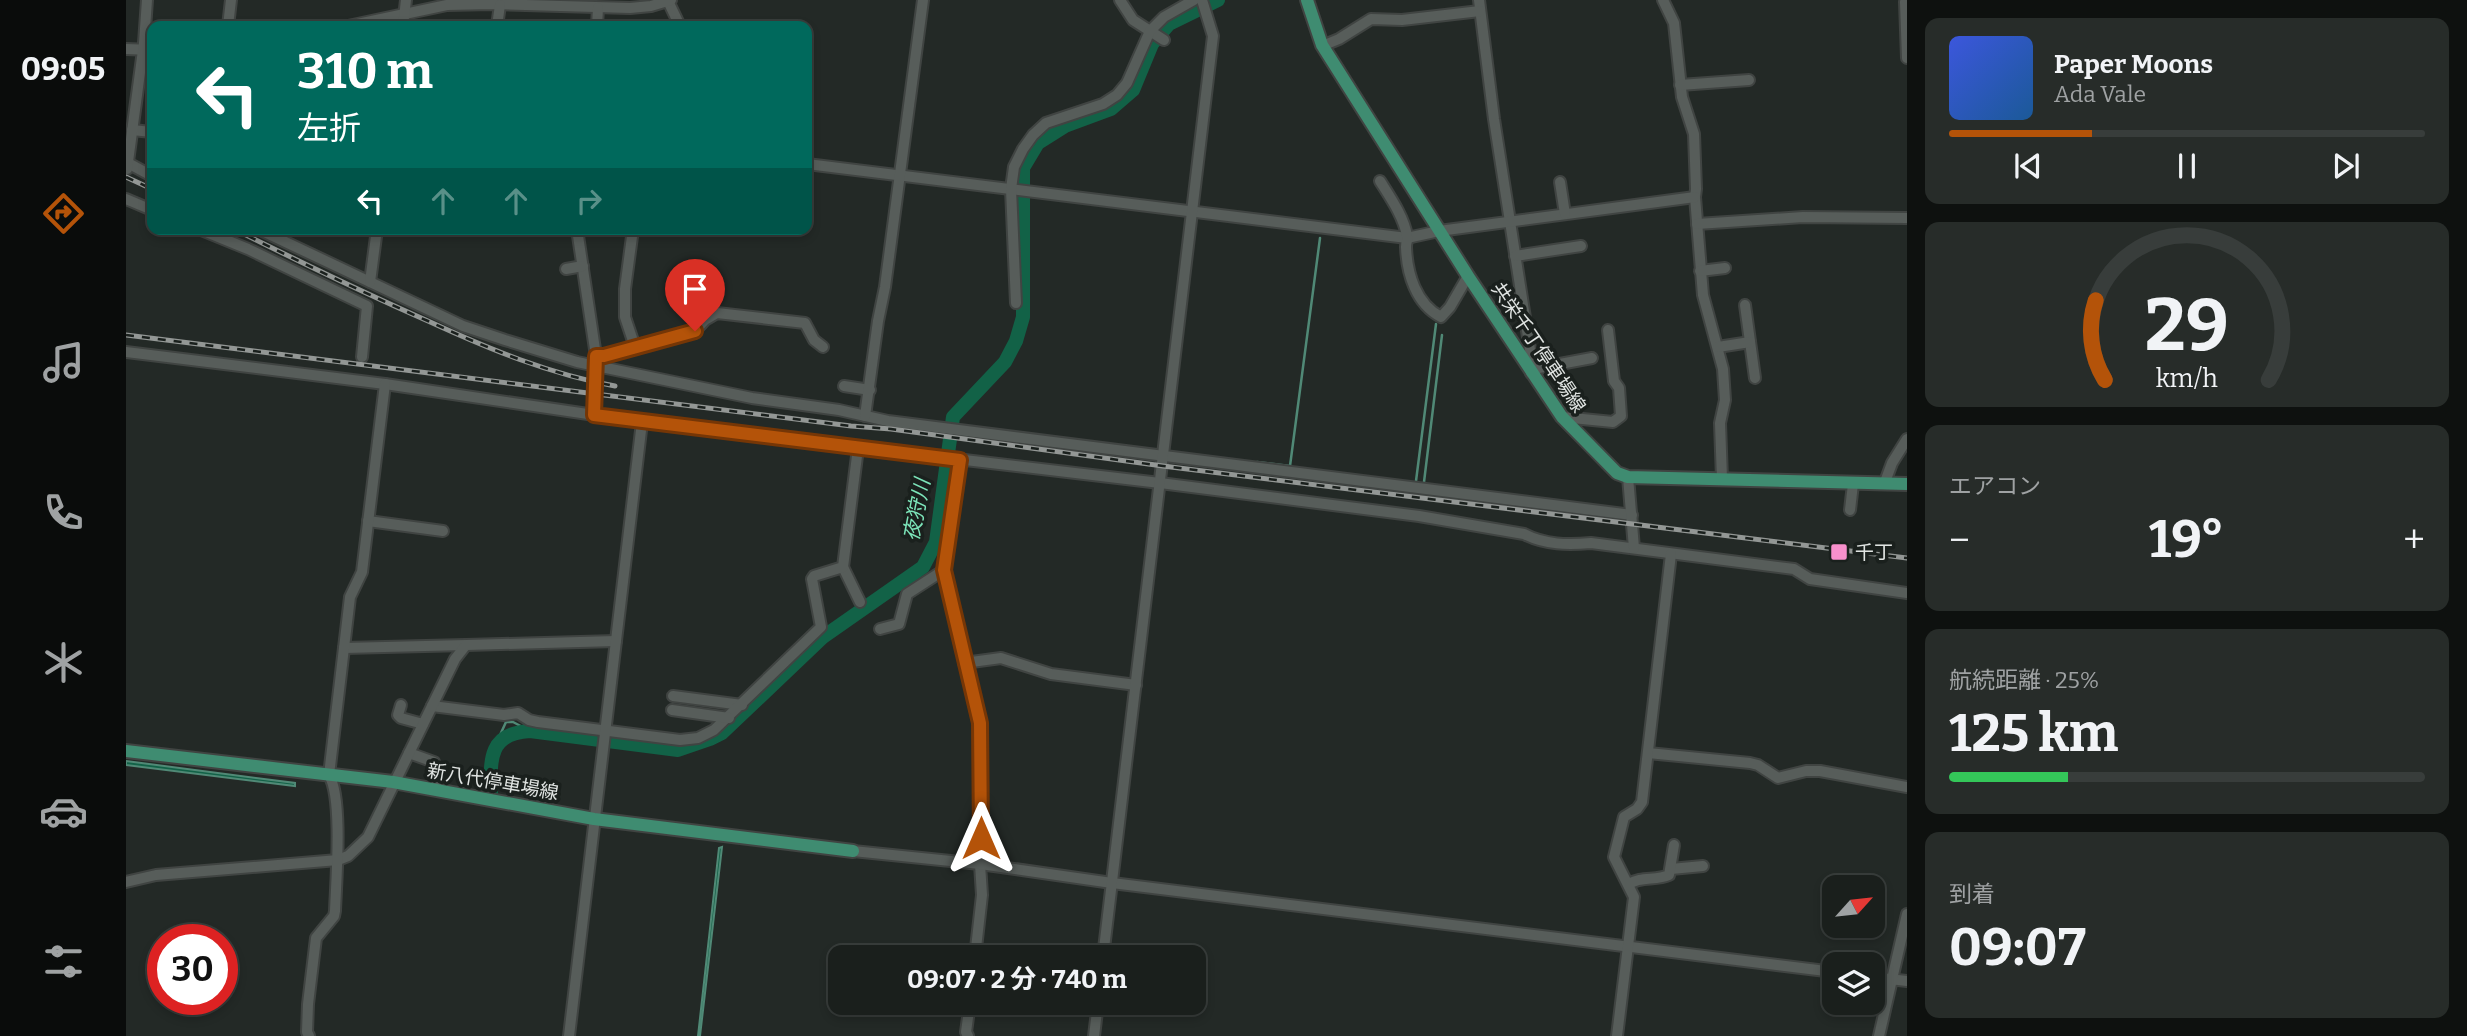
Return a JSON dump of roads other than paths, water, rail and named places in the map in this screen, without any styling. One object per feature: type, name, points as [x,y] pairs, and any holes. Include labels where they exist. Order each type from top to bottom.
[{"type":"main road","name":"共栄千丁停車場線","points":[[1307,0],[1322,46],[1468,276],[1562,417],[1617,473],[1628,477]]},
{"type":"main road","points":[[1628,477],[1907,484]]},
{"type":"main road","name":"新八代停車場線","points":[[126,751],[394,782],[594,819],[853,851]]},
{"type":"street","points":[[147,0],[147,21]]},
{"type":"street","points":[[229,21],[231,0]]},
{"type":"street","points":[[404,21],[406,0]]},
{"type":"street","points":[[865,416],[923,0]]},
{"type":"street","points":[[1121,0],[1133,20],[1157,36]]},
{"type":"street","points":[[1016,303],[1012,189],[1014,167],[1033,135],[1046,123],[1103,104],[1117,94],[1157,36],[1164,17],[1194,0]]},
{"type":"street","points":[[1104,945],[1213,36],[1202,0]]},
{"type":"street","points":[[1663,0],[1674,23],[1680,85],[1695,146],[1695,197],[1703,295],[1723,369],[1725,400],[1720,423],[1722,479]]},
{"type":"street","points":[[372,21],[447,5],[524,3],[598,8],[612,4],[651,6],[669,1],[678,21]]},
{"type":"street","points":[[1901,2],[1907,58]]},
{"type":"street","points":[[494,3],[496,21]]},
{"type":"street","points":[[1322,46],[1371,19],[1402,20],[1480,5],[1532,371],[1592,358]]},
{"type":"street","points":[[597,21],[598,8]]},
{"type":"street","points":[[126,49],[147,50]]},
{"type":"street","points":[[147,55],[127,165],[147,174]]},
{"type":"street","points":[[1680,85],[1749,80]]},
{"type":"street","points":[[132,130],[147,132]]},
{"type":"street","points":[[812,165],[1407,238],[1439,230],[1695,197]]},
{"type":"street","points":[[1380,181],[1392,200],[1407,238],[1412,284],[1418,297],[1441,317],[1468,276]]},
{"type":"street","points":[[1560,182],[1565,214]]},
{"type":"street","points":[[126,199],[147,208]]},
{"type":"street","points":[[1697,224],[1803,217],[1907,218]]},
{"type":"street","points":[[214,235],[367,306],[362,357]]},
{"type":"street","points":[[271,235],[463,326],[565,358],[595,360],[752,398],[941,428],[1632,515]]},
{"type":"street","points":[[370,282],[376,235]]},
{"type":"street","points":[[578,235],[595,360],[594,415]]},
{"type":"street","points":[[632,235],[625,289],[625,317],[635,347]]},
{"type":"street","points":[[1515,256],[1581,246]]},
{"type":"street","points":[[566,269],[583,266]]},
{"type":"street","points":[[1700,271],[1725,268]]},
{"type":"street","points":[[1745,305],[1755,378]]},
{"type":"street","points":[[595,360],[695,331],[705,320],[717,313],[805,323],[814,340],[823,347]]},
{"type":"street","points":[[1562,417],[1613,422],[1621,416],[1619,388],[1614,381],[1608,330]]},
{"type":"street","points":[[1718,347],[1750,342]]},
{"type":"street","points":[[126,352],[384,384],[642,422],[1419,516],[1524,534],[1537,541],[1591,543],[1794,569],[1810,579],[1907,593]]},
{"type":"street","points":[[309,1036],[308,1004],[316,938],[334,916],[338,860],[334,790],[329,775],[350,597],[362,572],[384,384]]},
{"type":"street","points":[[844,386],[870,390]]},
{"type":"street","points":[[569,1036],[642,422]]},
{"type":"street","points":[[1885,482],[1892,463],[1907,439]]},
{"type":"street","points":[[858,448],[843,567],[860,602]]},
{"type":"street","points":[[960,460],[939,573],[981,734],[982,901],[976,945]]},
{"type":"street","points":[[1628,477],[1633,548]]},
{"type":"street","points":[[1850,510],[1853,484]]},
{"type":"street","points":[[368,521],[443,531]]},
{"type":"street","points":[[1617,1036],[1634,897],[1614,856],[1624,817],[1637,809],[1642,802],[1671,554]]},
{"type":"street","points":[[432,706],[504,715],[518,713],[529,720],[604,732],[688,740],[706,735],[729,718],[821,627],[812,579],[843,567]]},
{"type":"street","points":[[880,629],[899,624],[907,594],[939,573]]},
{"type":"street","points":[[344,648],[616,641]]},
{"type":"street","points":[[126,882],[156,875],[338,860],[348,856],[368,837],[455,659],[466,645]]},
{"type":"street","points":[[964,663],[1001,658],[1051,674],[1136,685]]},
{"type":"street","points":[[673,696],[742,705]]},
{"type":"street","points":[[401,705],[399,717],[423,724]]},
{"type":"street","points":[[672,710],[729,718]]},
{"type":"street","points":[[409,753],[434,762],[438,780],[435,790]]},
{"type":"street","points":[[1648,753],[1750,763],[1778,778],[1806,771],[1820,771],[1907,786]]},
{"type":"street","points":[[1629,884],[1636,880],[1664,878],[1669,875],[1674,845]]},
{"type":"street","points":[[853,851],[980,864],[1112,883],[1822,970]]},
{"type":"street","points":[[1671,869],[1703,866]]},
{"type":"street","points":[[1879,1036],[1907,914]]},
{"type":"street","points":[[1885,978],[1907,981]]},
{"type":"street","points":[[968,1015],[968,1036]]},
{"type":"street","points":[[1094,1036],[1097,1015]]},
{"type":"waterway","name":"夜狩川","points":[[491,793],[491,769],[495,750],[506,737],[517,733],[530,731],[678,750],[722,733],[823,637],[923,567],[936,542],[953,417],[1005,362],[1016,341],[1023,317],[1023,168],[1038,143],[1065,126],[1111,109],[1133,90],[1152,44],[1169,24],[1218,0]]},
{"type":"waterway","points":[[1257,462],[1290,466],[1320,238]]},
{"type":"waterway","points":[[1416,481],[1436,324]]},
{"type":"waterway","points":[[1424,482],[1442,335]]},
{"type":"waterway","points":[[495,746],[506,722],[513,722],[530,731]]},
{"type":"railway","points":[[126,177],[147,187]]},
{"type":"railway","points":[[246,235],[354,288],[520,360],[615,386]]},
{"type":"railway","points":[[126,335],[1907,558]]},
{"type":"place","name":"千丁","points":[[1839,552]]}]
